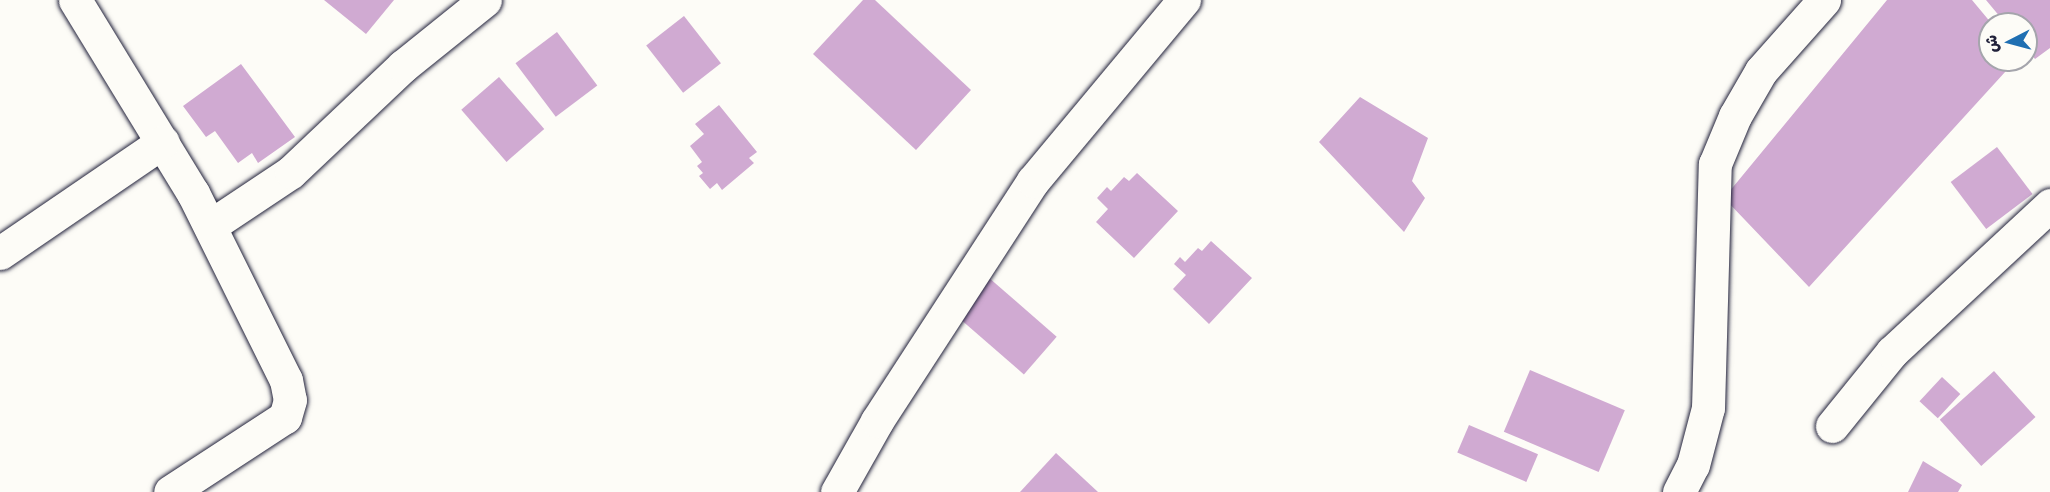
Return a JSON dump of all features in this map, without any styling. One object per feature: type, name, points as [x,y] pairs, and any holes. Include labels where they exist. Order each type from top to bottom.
[{"type":"street","points":[[75,0],[163,142],[210,226],[286,380],[289,410],[285,417],[170,492]]},
{"type":"street","points":[[210,226],[291,171],[404,66],[485,0]]},
{"type":"street","points":[[837,492],[877,421],[1033,181],[1184,0]]},
{"type":"street","points":[[1679,492],[1693,465],[1708,408],[1715,164],[1735,116],[1761,71],[1824,0]]},
{"type":"street","points":[[0,254],[163,142]]},
{"type":"street","points":[[1832,426],[1892,352],[2050,205]]},
{"type":"building","points":[[324,0],[394,0],[366,34]]},
{"type":"building","points":[[863,0],[875,0],[971,90],[916,150],[813,54]]},
{"type":"building","points":[[1887,0],[1972,0],[1982,12],[1978,12],[1978,72],[2005,72],[1809,287],[1724,198]]},
{"type":"building","points":[[1986,0],[2050,0],[2050,48],[2038,57],[2038,12],[1996,12]]},
{"type":"building","points":[[684,16],[721,63],[683,93],[646,46]]},
{"type":"building","points":[[557,32],[597,86],[556,117],[515,63]]},
{"type":"building","points":[[241,64],[295,137],[258,163],[252,153],[238,163],[215,131],[206,137],[183,106]]},
{"type":"building","points":[[499,77],[544,129],[507,162],[461,110]]},
{"type":"building","points":[[1360,97],[1428,138],[1412,181],[1425,198],[1404,232],[1319,142]]},
{"type":"building","points":[[719,105],[757,152],[749,158],[754,163],[722,190],[717,183],[710,189],[699,176],[703,173],[697,166],[702,162],[690,146],[704,134],[695,124]]},
{"type":"building","points":[[1997,147],[2033,194],[1986,229],[1951,182]]},
{"type":"building","points":[[1137,173],[1178,211],[1134,258],[1096,222],[1108,209],[1097,198],[1107,187],[1111,191],[1124,177],[1129,181]]},
{"type":"building","points":[[1211,241],[1252,278],[1209,324],[1173,289],[1186,275],[1174,264],[1180,257],[1185,262],[1198,248],[1202,251]]},
{"type":"building","points":[[988,277],[1057,337],[1024,374],[955,315]]},
{"type":"building","points":[[1530,370],[1625,410],[1599,472],[1504,432]]},
{"type":"building","points":[[1994,371],[2035,417],[1981,466],[1940,420]]},
{"type":"building","points":[[1942,377],[1960,394],[1938,418],[1919,401]]},
{"type":"building","points":[[1469,425],[1538,454],[1526,482],[1457,453]]},
{"type":"building","points":[[1056,453],[1098,492],[1020,492]]},
{"type":"building","points":[[1923,461],[1962,485],[1958,492],[1908,492]]}]
